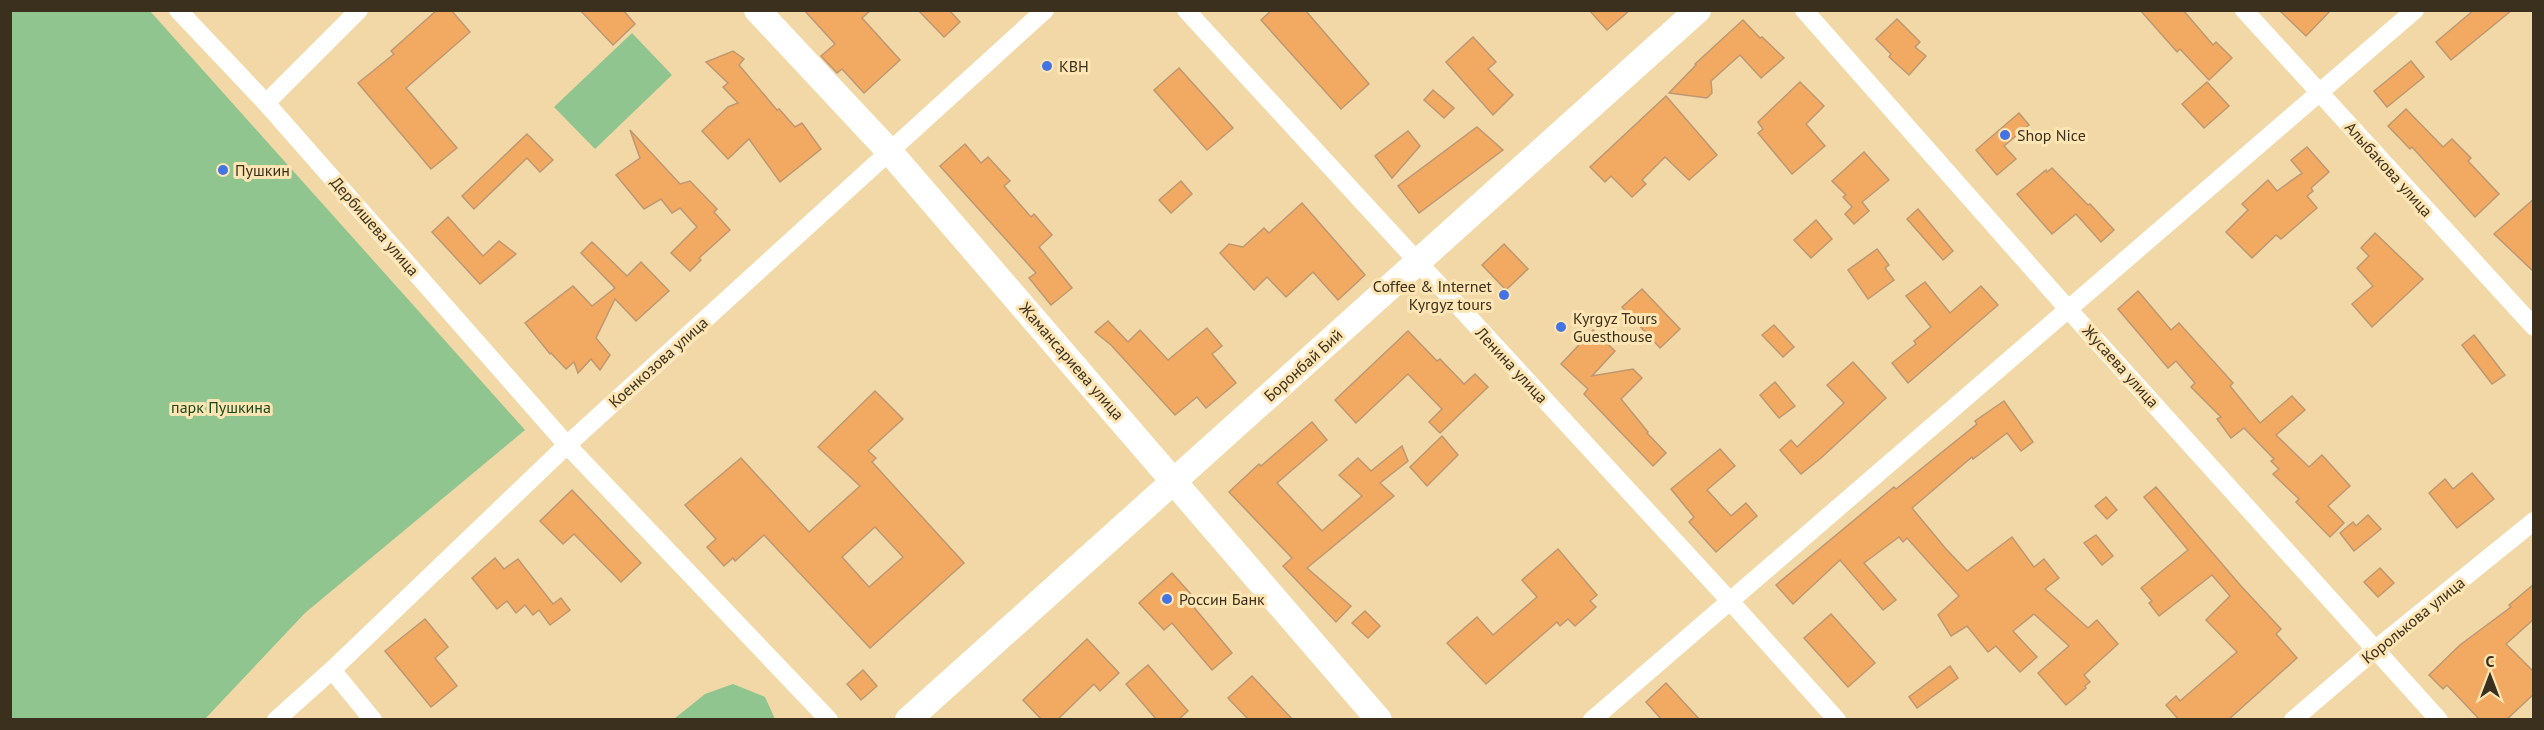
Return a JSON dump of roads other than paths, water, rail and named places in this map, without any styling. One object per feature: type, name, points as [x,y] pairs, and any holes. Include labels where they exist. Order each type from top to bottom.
[{"type":"street","name":"Дербишева улица","points":[[178,10],[266,103],[567,445],[829,720]]},
{"type":"street","points":[[266,103],[359,10]]},
{"type":"street","name":"Жамансариева улица","points":[[757,10],[890,151],[1379,720]]},
{"type":"street","name":"Коенкозова улица","points":[[276,720],[332,670],[567,445],[1045,10]]},
{"type":"street","name":"Ленина улица","points":[[1186,10],[1730,600],[1837,720]]},
{"type":"street","name":"Боронбай Бий","points":[[909,720],[1698,10]]},
{"type":"street","name":"Жусаева улица","points":[[1804,10],[2068,309],[2377,648],[2439,720]]},
{"type":"street","name":"Алыбакова улица","points":[[2244,10],[2534,327]]},
{"type":"street","points":[[1592,720],[2415,10]]},
{"type":"street","name":"Королькова улица","points":[[2293,720],[2377,648],[2534,521]]},
{"type":"street","points":[[332,670],[373,720]]},
{"type":"place","name":"KBH","points":[[1047,66]]},
{"type":"place","name":"Shop Nice","points":[[2005,135]]},
{"type":"place","name":"Пушкин","points":[[223,170]]},
{"type":"place","name":"Coffee & Internet Kyrgyz tours","points":[[1504,295]]},
{"type":"place","name":"Kyrgyz Tours Guesthouse","points":[[1561,327]]},
{"type":"place","name":"Россин Банк","points":[[1167,599]]},
{"type":"park label","name":"парк Пушкина","points":[[221,407]]}]
